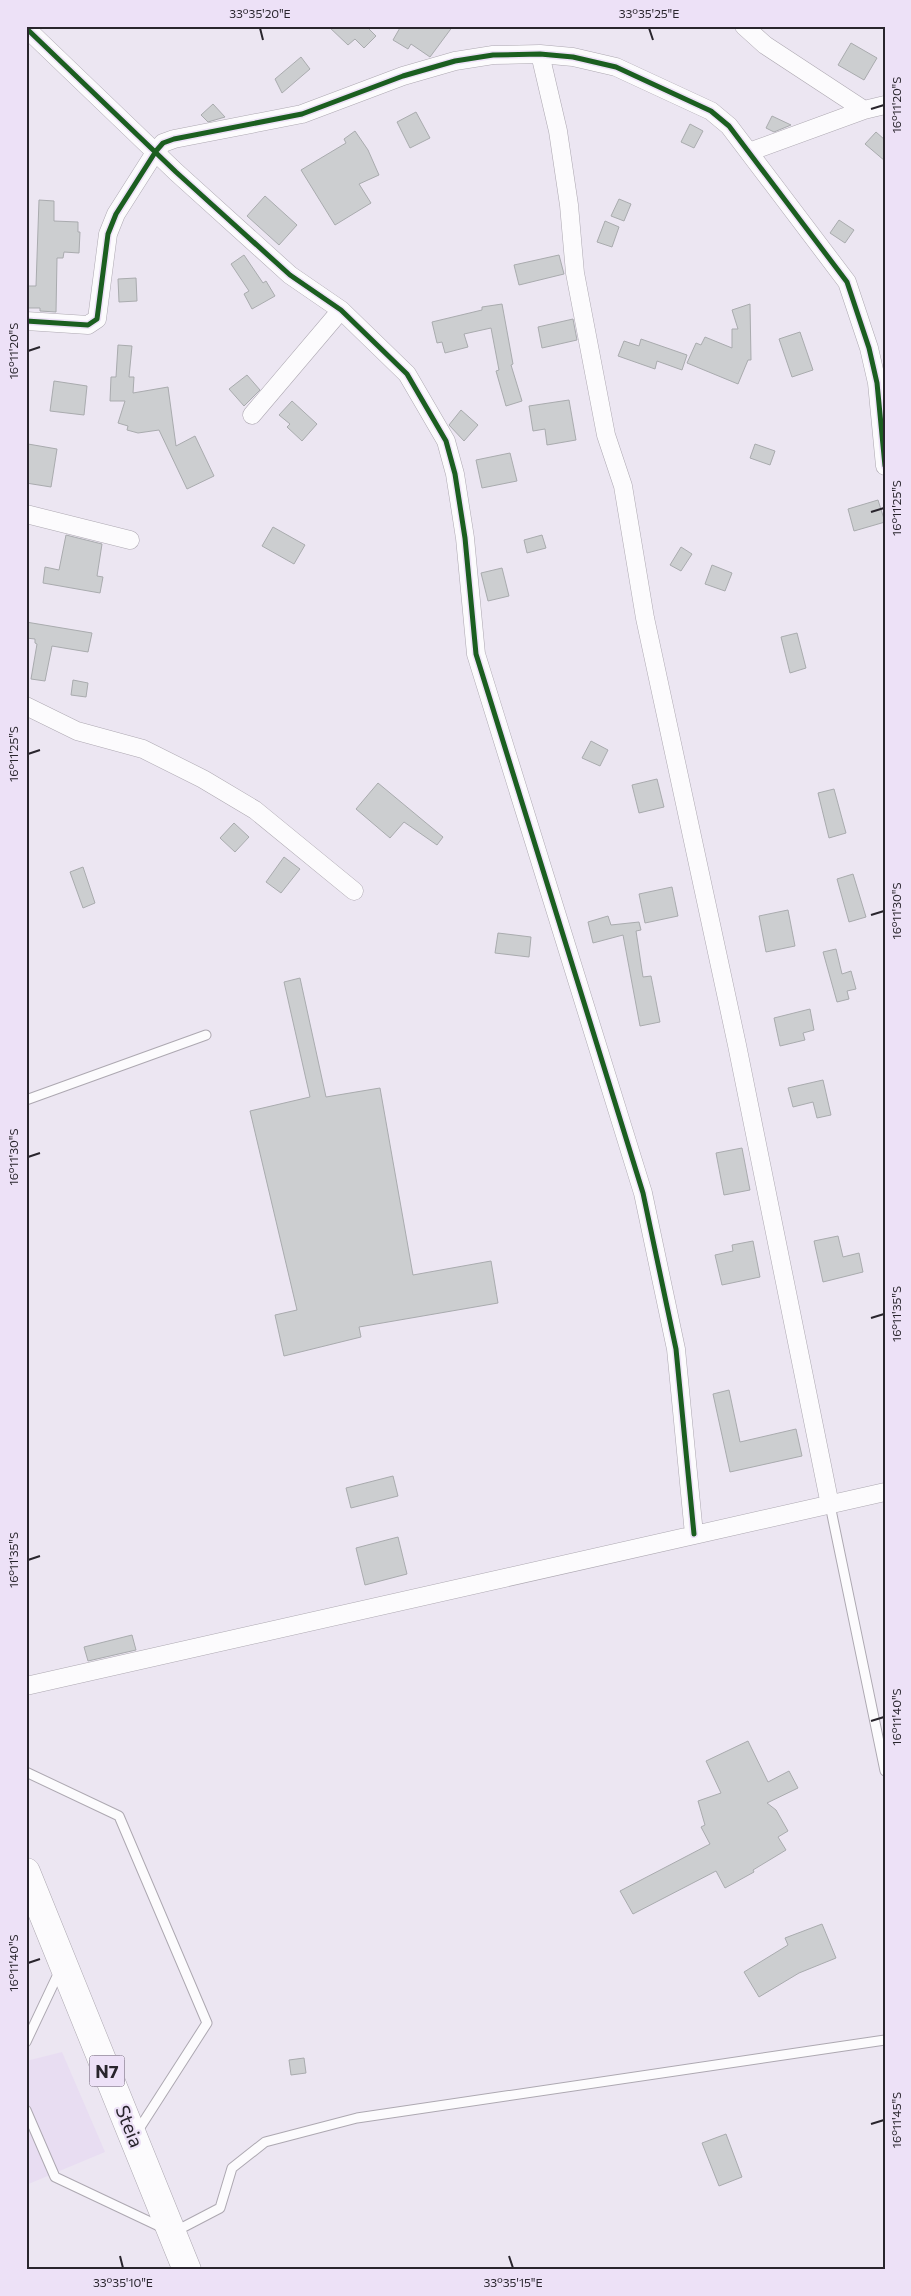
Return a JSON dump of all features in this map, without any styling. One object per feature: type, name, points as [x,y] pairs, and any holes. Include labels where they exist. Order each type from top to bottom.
[{"type":"main road","name":"Steia","points":[[26,1872],[187,2270]]},
{"type":"street","points":[[744,26],[765,45],[864,110]]},
{"type":"street","points":[[26,28],[176,172],[290,275],[341,310],[407,374],[446,441],[455,474],[466,538],[476,654],[643,1193],[676,1349],[694,1534]]},
{"type":"street","points":[[540,54],[558,131],[569,205],[575,272],[606,435],[623,486],[644,618],[735,1035],[830,1504]]},
{"type":"street","points":[[26,321],[88,326],[97,318],[108,234],[126,197],[163,143],[174,139],[302,114],[403,76],[455,61],[492,55],[540,54],[573,56],[616,67],[711,111],[729,126],[749,152],[847,282],[869,348],[877,383],[885,466]]},
{"type":"street","points":[[749,152],[864,110],[885,105]]},
{"type":"street","points":[[252,415],[341,310]]},
{"type":"street","points":[[26,514],[130,540]]},
{"type":"street","points":[[26,706],[77,731],[143,749],[203,779],[255,810],[354,891]]},
{"type":"street","points":[[26,1686],[885,1492]]},
{"type":"lane","points":[[26,1100],[206,1035]]},
{"type":"lane","points":[[830,1504],[885,1771]]},
{"type":"lane","points":[[26,1772],[119,1816],[207,2023],[134,2136]]},
{"type":"lane","points":[[26,2042],[63,1964]]},
{"type":"lane","points":[[26,2110],[56,2177],[172,2233],[220,2208],[232,2168],[265,2142],[357,2118],[885,2040]]},
{"type":"shaded area","points":[[62,2052],[105,2152],[26,2185],[26,2061]]},
{"type":"building","points":[[328,26],[366,26],[376,36],[364,48],[355,39],[348,45]]},
{"type":"building","points":[[401,26],[453,26],[430,57],[411,44],[408,49],[393,40]]},
{"type":"building","points":[[851,43],[877,58],[864,80],[838,65]]},
{"type":"building","points":[[301,57],[310,69],[282,93],[275,79]]},
{"type":"building","points":[[213,104],[225,117],[208,122],[201,115]]},
{"type":"building","points":[[416,112],[430,138],[410,148],[397,122]]},
{"type":"building","points":[[772,116],[791,125],[774,132],[766,128]]},
{"type":"building","points":[[690,124],[703,131],[694,148],[681,142]]},
{"type":"building","points":[[355,131],[368,150],[379,175],[359,184],[371,203],[335,225],[301,170],[346,143],[344,139]]},
{"type":"building","points":[[876,132],[885,140],[885,161],[865,144]]},
{"type":"building","points":[[265,196],[297,225],[279,245],[247,216]]},
{"type":"building","points":[[619,199],[631,204],[624,221],[611,216]]},
{"type":"building","points":[[39,200],[54,201],[54,221],[78,222],[78,232],[80,232],[79,253],[64,252],[63,258],[57,258],[56,312],[40,311],[40,308],[26,308],[26,286],[36,286]]},
{"type":"building","points":[[839,220],[854,230],[845,243],[830,233]]},
{"type":"building","points":[[605,221],[619,227],[612,247],[597,242]]},
{"type":"building","points":[[244,255],[263,283],[266,281],[275,296],[252,309],[244,294],[249,291],[231,264]]},
{"type":"building","points":[[559,255],[564,274],[519,285],[514,265]]},
{"type":"building","points":[[136,278],[137,301],[119,302],[118,279]]},
{"type":"building","points":[[502,304],[513,364],[511,365],[522,401],[506,406],[496,371],[499,370],[491,328],[464,334],[468,347],[445,353],[442,342],[437,343],[432,322],[482,310],[482,307]]},
{"type":"building","points":[[750,304],[751,360],[748,360],[738,384],[687,363],[696,343],[701,345],[705,337],[732,348],[732,329],[738,329],[732,310]]},
{"type":"building","points":[[573,319],[577,340],[542,348],[538,327]]},
{"type":"building","points":[[800,332],[813,370],[792,377],[779,339]]},
{"type":"building","points":[[641,339],[687,355],[682,370],[657,361],[655,369],[618,356],[624,341],[639,346]]},
{"type":"building","points":[[118,345],[132,346],[129,377],[134,377],[133,393],[168,387],[176,446],[195,436],[214,476],[187,489],[159,430],[138,433],[127,430],[128,426],[118,423],[125,401],[110,401],[111,377],[116,377]]},
{"type":"building","points":[[247,375],[260,390],[244,406],[229,389]]},
{"type":"building","points":[[54,381],[87,386],[84,415],[50,411]]},
{"type":"building","points":[[569,400],[576,440],[547,445],[545,429],[533,431],[529,406]]},
{"type":"building","points":[[292,401],[317,424],[302,441],[287,427],[290,424],[279,415]]},
{"type":"building","points":[[461,410],[478,425],[464,441],[449,425]]},
{"type":"building","points":[[28,444],[57,449],[51,487],[26,483]]},
{"type":"building","points":[[755,444],[775,451],[770,465],[750,458]]},
{"type":"building","points":[[510,453],[517,481],[482,488],[476,460]]},
{"type":"building","points":[[878,500],[885,522],[854,531],[848,509]]},
{"type":"building","points":[[273,527],[305,545],[294,564],[262,546]]},
{"type":"building","points":[[66,535],[102,544],[97,576],[103,577],[100,593],[43,583],[45,567],[59,570]]},
{"type":"building","points":[[542,535],[546,548],[527,553],[524,540]]},
{"type":"building","points":[[681,547],[692,554],[681,571],[670,565]]},
{"type":"building","points":[[712,565],[732,573],[725,591],[705,584]]},
{"type":"building","points":[[502,568],[509,596],[488,601],[481,573]]},
{"type":"building","points":[[26,622],[92,633],[88,652],[52,646],[45,681],[31,679],[37,644],[35,639],[26,638]]},
{"type":"building","points":[[797,633],[806,668],[790,673],[781,637]]},
{"type":"building","points":[[73,680],[88,683],[86,697],[71,695]]},
{"type":"building","points":[[591,741],[608,750],[600,766],[582,758]]},
{"type":"building","points":[[657,779],[664,807],[639,813],[632,785]]},
{"type":"building","points":[[378,783],[443,837],[437,845],[404,822],[390,838],[356,809]]},
{"type":"building","points":[[834,789],[846,833],[829,838],[818,793]]},
{"type":"building","points":[[234,823],[249,837],[235,852],[220,838]]},
{"type":"building","points":[[284,857],[300,869],[281,893],[266,882]]},
{"type":"building","points":[[83,867],[95,903],[83,908],[70,872]]},
{"type":"building","points":[[853,874],[866,917],[849,922],[837,879]]},
{"type":"building","points":[[672,887],[678,916],[645,923],[639,894]]},
{"type":"building","points":[[788,910],[795,946],[766,952],[759,916]]},
{"type":"building","points":[[608,916],[611,925],[639,922],[641,930],[636,931],[643,977],[651,976],[660,1022],[640,1026],[623,935],[593,943],[588,922]]},
{"type":"building","points":[[498,933],[531,937],[529,957],[495,953]]},
{"type":"building","points":[[836,949],[842,974],[851,971],[856,989],[847,991],[849,999],[837,1002],[823,952]]},
{"type":"building","points":[[300,978],[326,1097],[380,1088],[413,1275],[491,1261],[498,1303],[359,1327],[361,1337],[284,1356],[275,1315],[297,1310],[250,1111],[310,1097],[284,982]]},
{"type":"building","points":[[810,1009],[814,1030],[803,1033],[805,1040],[780,1046],[774,1018]]},
{"type":"building","points":[[823,1080],[831,1115],[817,1118],[813,1102],[793,1107],[788,1088]]},
{"type":"building","points":[[742,1148],[750,1190],[724,1195],[716,1153]]},
{"type":"building","points":[[838,1236],[843,1257],[859,1253],[863,1272],[823,1282],[814,1241]]},
{"type":"building","points":[[753,1241],[760,1277],[722,1285],[715,1255],[733,1251],[732,1245]]},
{"type":"building","points":[[729,1390],[740,1442],[796,1429],[802,1456],[730,1472],[713,1394]]},
{"type":"building","points":[[393,1476],[398,1496],[351,1508],[346,1488]]},
{"type":"building","points":[[398,1537],[407,1574],[365,1585],[356,1548]]},
{"type":"building","points":[[132,1635],[136,1650],[88,1661],[84,1647]]},
{"type":"building","points":[[748,1741],[768,1782],[789,1771],[798,1788],[767,1803],[776,1810],[788,1831],[778,1837],[786,1850],[753,1870],[754,1872],[725,1888],[716,1871],[633,1914],[620,1891],[710,1844],[701,1827],[705,1825],[698,1801],[721,1793],[706,1761]]},
{"type":"building","points":[[822,1924],[836,1958],[799,1973],[759,1997],[744,1972],[788,1945],[785,1938]]},
{"type":"building","points":[[304,2058],[306,2073],[291,2075],[289,2060]]},
{"type":"building","points":[[726,2134],[742,2177],[719,2186],[702,2143]]},
{"type":"cycle path","points":[[26,28],[176,172],[290,275],[341,310],[407,374],[446,441],[455,474],[465,538],[476,654],[643,1193],[676,1349],[694,1534]]},
{"type":"cycle path","points":[[26,321],[88,325],[97,319],[108,234],[116,214],[163,143],[174,139],[302,114],[403,76],[455,61],[493,55],[540,54],[573,57],[616,67],[711,111],[729,126],[847,282],[869,348],[877,383],[885,466]]}]
